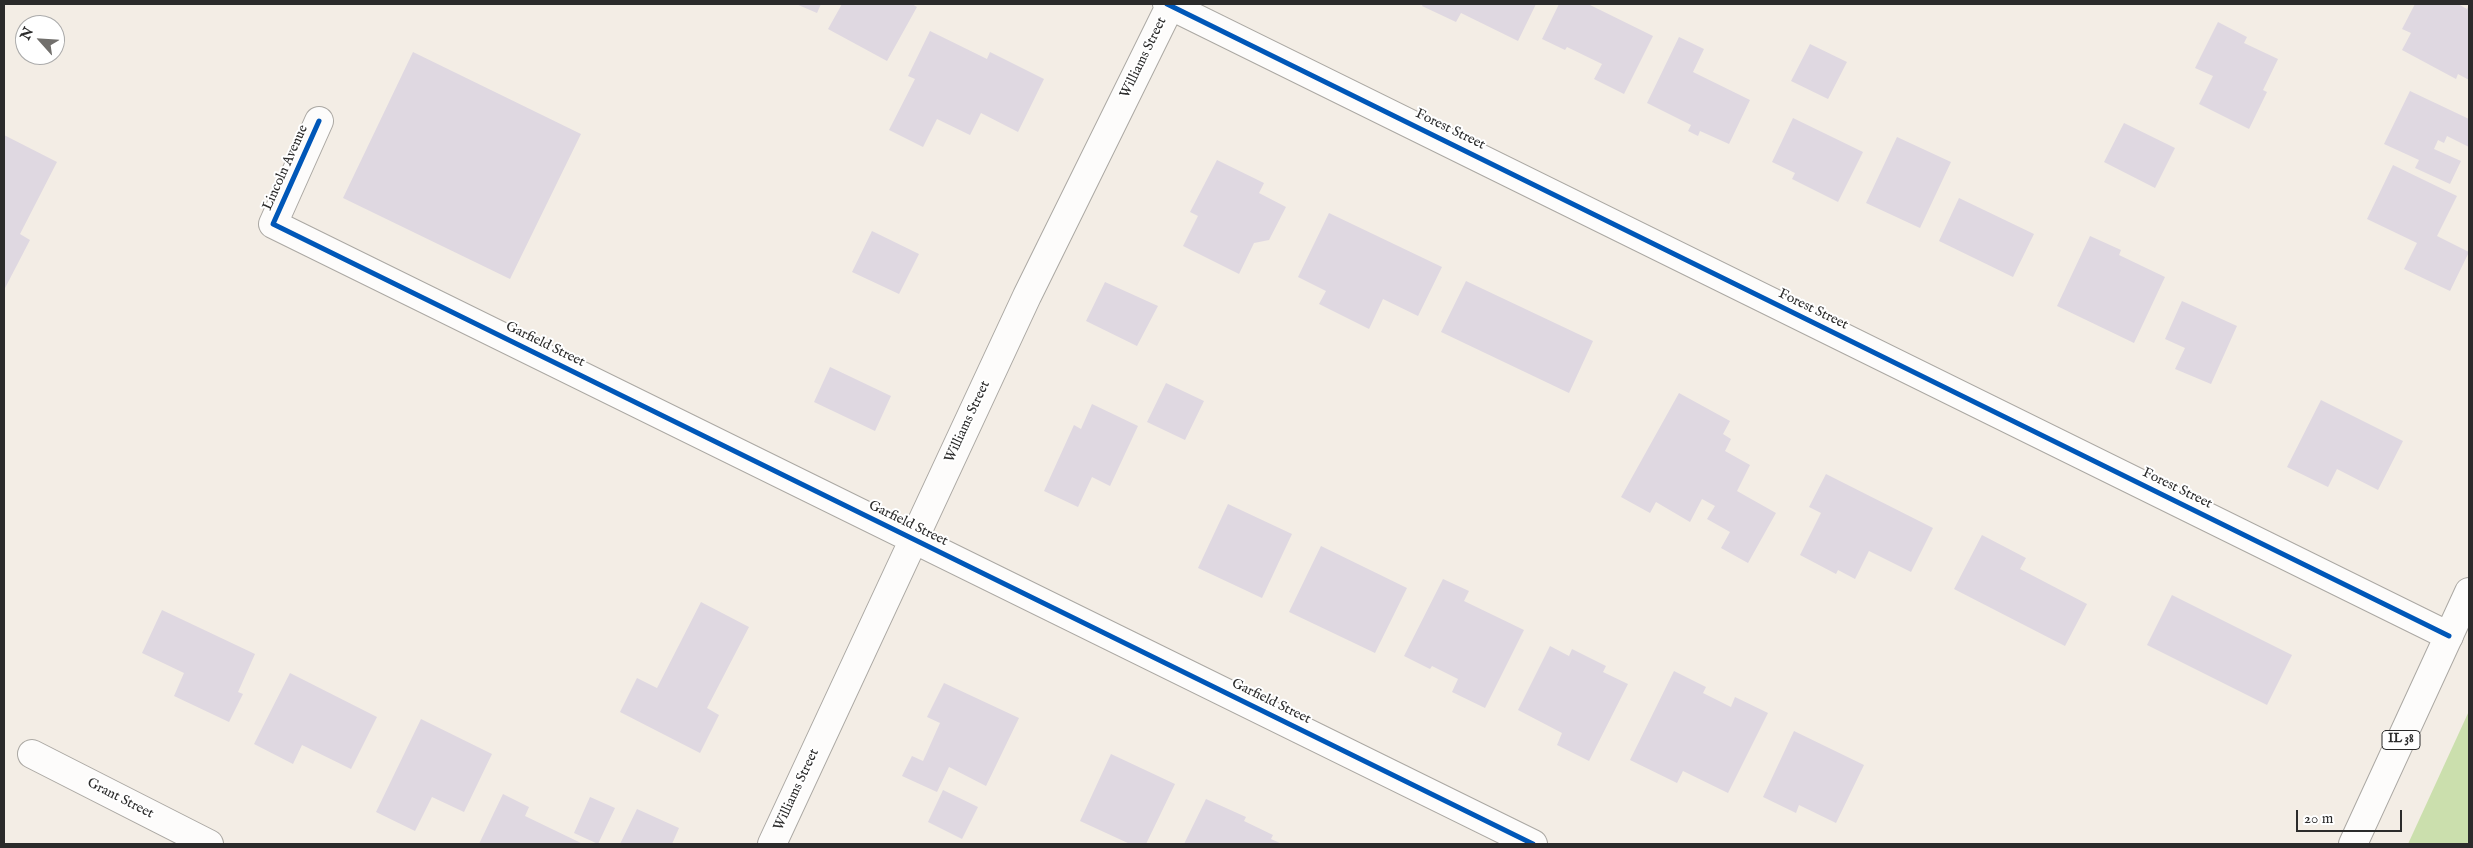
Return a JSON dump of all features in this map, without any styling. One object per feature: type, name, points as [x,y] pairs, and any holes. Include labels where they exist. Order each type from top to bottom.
[{"type":"street","name":"Williams Street","points":[[772,844],[1027,296],[1169,4]]},
{"type":"street","name":"Forest Street","points":[[1169,4],[2450,636]]},
{"type":"street","name":"Lincoln Avenue","points":[[273,224],[319,121]]},
{"type":"street","name":"Garfield Street","points":[[273,224],[1533,844]]},
{"type":"street","name":"IL 38","points":[[2353,844],[2469,592]]},
{"type":"street","name":"Grant Street","points":[[32,754],[209,844]]},
{"type":"green space","points":[[2469,711],[2469,844],[2408,844]]},
{"type":"building","points":[[796,4],[821,4],[817,13]]},
{"type":"building","points":[[842,4],[912,4],[917,7],[887,61],[828,29]]},
{"type":"building","points":[[1423,4],[1536,4],[1518,41],[1461,13],[1456,22],[1422,6]]},
{"type":"building","points":[[1559,4],[1588,4],[1653,36],[1624,94],[1594,79],[1602,64],[1567,47],[1565,50],[1542,39]]},
{"type":"building","points":[[2415,4],[2458,4],[2467,9],[2469,5],[2469,80],[2458,74],[2456,79],[2402,50],[2411,33],[2402,29]]},
{"type":"building","points":[[2218,22],[2247,37],[2244,43],[2278,59],[2263,90],[2267,92],[2249,129],[2199,104],[2213,76],[2195,68]]},
{"type":"building","points":[[930,31],[987,59],[990,52],[1044,79],[1018,132],[981,113],[970,135],[937,119],[923,147],[889,130],[915,79],[908,76]]},
{"type":"building","points":[[1679,37],[1704,49],[1693,72],[1750,100],[1729,144],[1700,131],[1698,136],[1688,131],[1691,125],[1647,103]]},
{"type":"building","points":[[1810,44],[1847,62],[1828,99],[1791,81]]},
{"type":"building","points":[[413,52],[581,134],[510,279],[343,198]]},
{"type":"building","points":[[2410,91],[2469,119],[2469,147],[2447,136],[2444,143],[2438,140],[2434,149],[2461,161],[2450,184],[2415,168],[2419,160],[2384,144]]},
{"type":"building","points":[[1793,118],[1863,152],[1838,202],[1792,179],[1795,173],[1772,162]]},
{"type":"building","points":[[2124,123],[2175,148],[2155,188],[2104,162]]},
{"type":"building","points":[[4,135],[57,162],[20,234],[30,240],[4,290]]},
{"type":"building","points":[[1897,137],[1951,162],[1920,228],[1866,203]]},
{"type":"building","points":[[1217,160],[1264,183],[1259,193],[1286,207],[1269,240],[1254,243],[1239,274],[1183,246],[1198,216],[1190,212]]},
{"type":"building","points":[[2393,165],[2457,196],[2437,236],[2469,252],[2450,291],[2404,269],[2417,243],[2367,219]]},
{"type":"building","points":[[1959,198],[2034,234],[2013,277],[1939,241]]},
{"type":"building","points":[[1329,213],[1442,267],[1418,316],[1383,299],[1369,329],[1319,304],[1326,291],[1298,277]]},
{"type":"building","points":[[872,231],[919,254],[899,294],[852,272]]},
{"type":"building","points":[[2090,236],[2121,250],[2119,255],[2165,277],[2134,343],[2057,306]]},
{"type":"building","points":[[1466,281],[1593,341],[1569,393],[1441,332]]},
{"type":"building","points":[[1105,282],[1158,306],[1137,346],[1086,321]]},
{"type":"building","points":[[2182,301],[2237,326],[2211,384],[2175,369],[2185,348],[2165,339]]},
{"type":"building","points":[[830,367],[891,396],[875,431],[814,402]]},
{"type":"building","points":[[1166,383],[1204,401],[1185,440],[1147,422]]},
{"type":"building","points":[[1679,393],[1730,421],[1723,434],[1731,439],[1725,451],[1750,465],[1737,491],[1776,513],[1748,563],[1721,548],[1730,532],[1707,519],[1715,506],[1702,499],[1690,522],[1656,502],[1650,513],[1621,497]]},
{"type":"building","points":[[2321,400],[2403,441],[2378,490],[2337,469],[2328,487],[2287,467]]},
{"type":"building","points":[[1092,404],[1138,426],[1110,486],[1092,477],[1078,507],[1044,491],[1074,425],[1081,429]]},
{"type":"building","points":[[1826,474],[1933,528],[1911,572],[1869,551],[1855,579],[1838,570],[1836,574],[1800,555],[1821,513],[1809,507]]},
{"type":"building","points":[[1228,504],[1292,534],[1262,598],[1198,568]]},
{"type":"building","points":[[1982,535],[2026,558],[2020,569],[2087,604],[2065,646],[1954,589]]},
{"type":"building","points":[[1321,546],[1407,588],[1375,653],[1289,612]]},
{"type":"building","points":[[1443,579],[1469,591],[1464,601],[1524,630],[1485,708],[1452,692],[1458,679],[1432,666],[1430,669],[1404,656]]},
{"type":"building","points":[[2172,595],[2292,655],[2267,705],[2147,645]]},
{"type":"building","points":[[701,602],[749,627],[707,708],[719,715],[700,753],[620,712],[637,678],[657,688]]},
{"type":"building","points":[[162,610],[255,654],[238,692],[243,694],[229,722],[174,696],[184,673],[142,653]]},
{"type":"building","points":[[1550,646],[1569,656],[1572,649],[1606,666],[1603,672],[1628,684],[1589,761],[1557,745],[1562,733],[1518,710]]},
{"type":"building","points":[[1674,671],[1706,687],[1703,693],[1731,707],[1735,697],[1768,713],[1728,793],[1683,771],[1677,783],[1630,760]]},
{"type":"building","points":[[290,673],[377,717],[351,769],[302,745],[293,764],[254,744]]},
{"type":"building","points":[[944,683],[1019,718],[986,786],[949,767],[937,792],[902,776],[912,756],[923,761],[940,723],[927,717]]},
{"type":"building","points":[[421,719],[492,754],[464,812],[432,797],[415,831],[376,812]]},
{"type":"building","points":[[1794,731],[1864,765],[1836,823],[1799,805],[1796,813],[1763,797]]},
{"type":"building","points":[[1111,754],[1175,784],[1146,844],[1130,844],[1080,821]]},
{"type":"building","points":[[943,790],[978,807],[962,839],[928,822]]},
{"type":"building","points":[[503,794],[529,807],[525,816],[583,844],[479,844]]},
{"type":"building","points":[[590,797],[615,808],[598,844],[574,833]]},
{"type":"building","points":[[1206,799],[1246,817],[1244,821],[1273,835],[1271,839],[1282,844],[1184,844]]},
{"type":"building","points":[[637,809],[679,828],[672,844],[620,844]]},
{"type":"cycle path","points":[[1167,4],[2449,636]]},
{"type":"cycle path","points":[[319,121],[273,224],[1533,844]]}]
